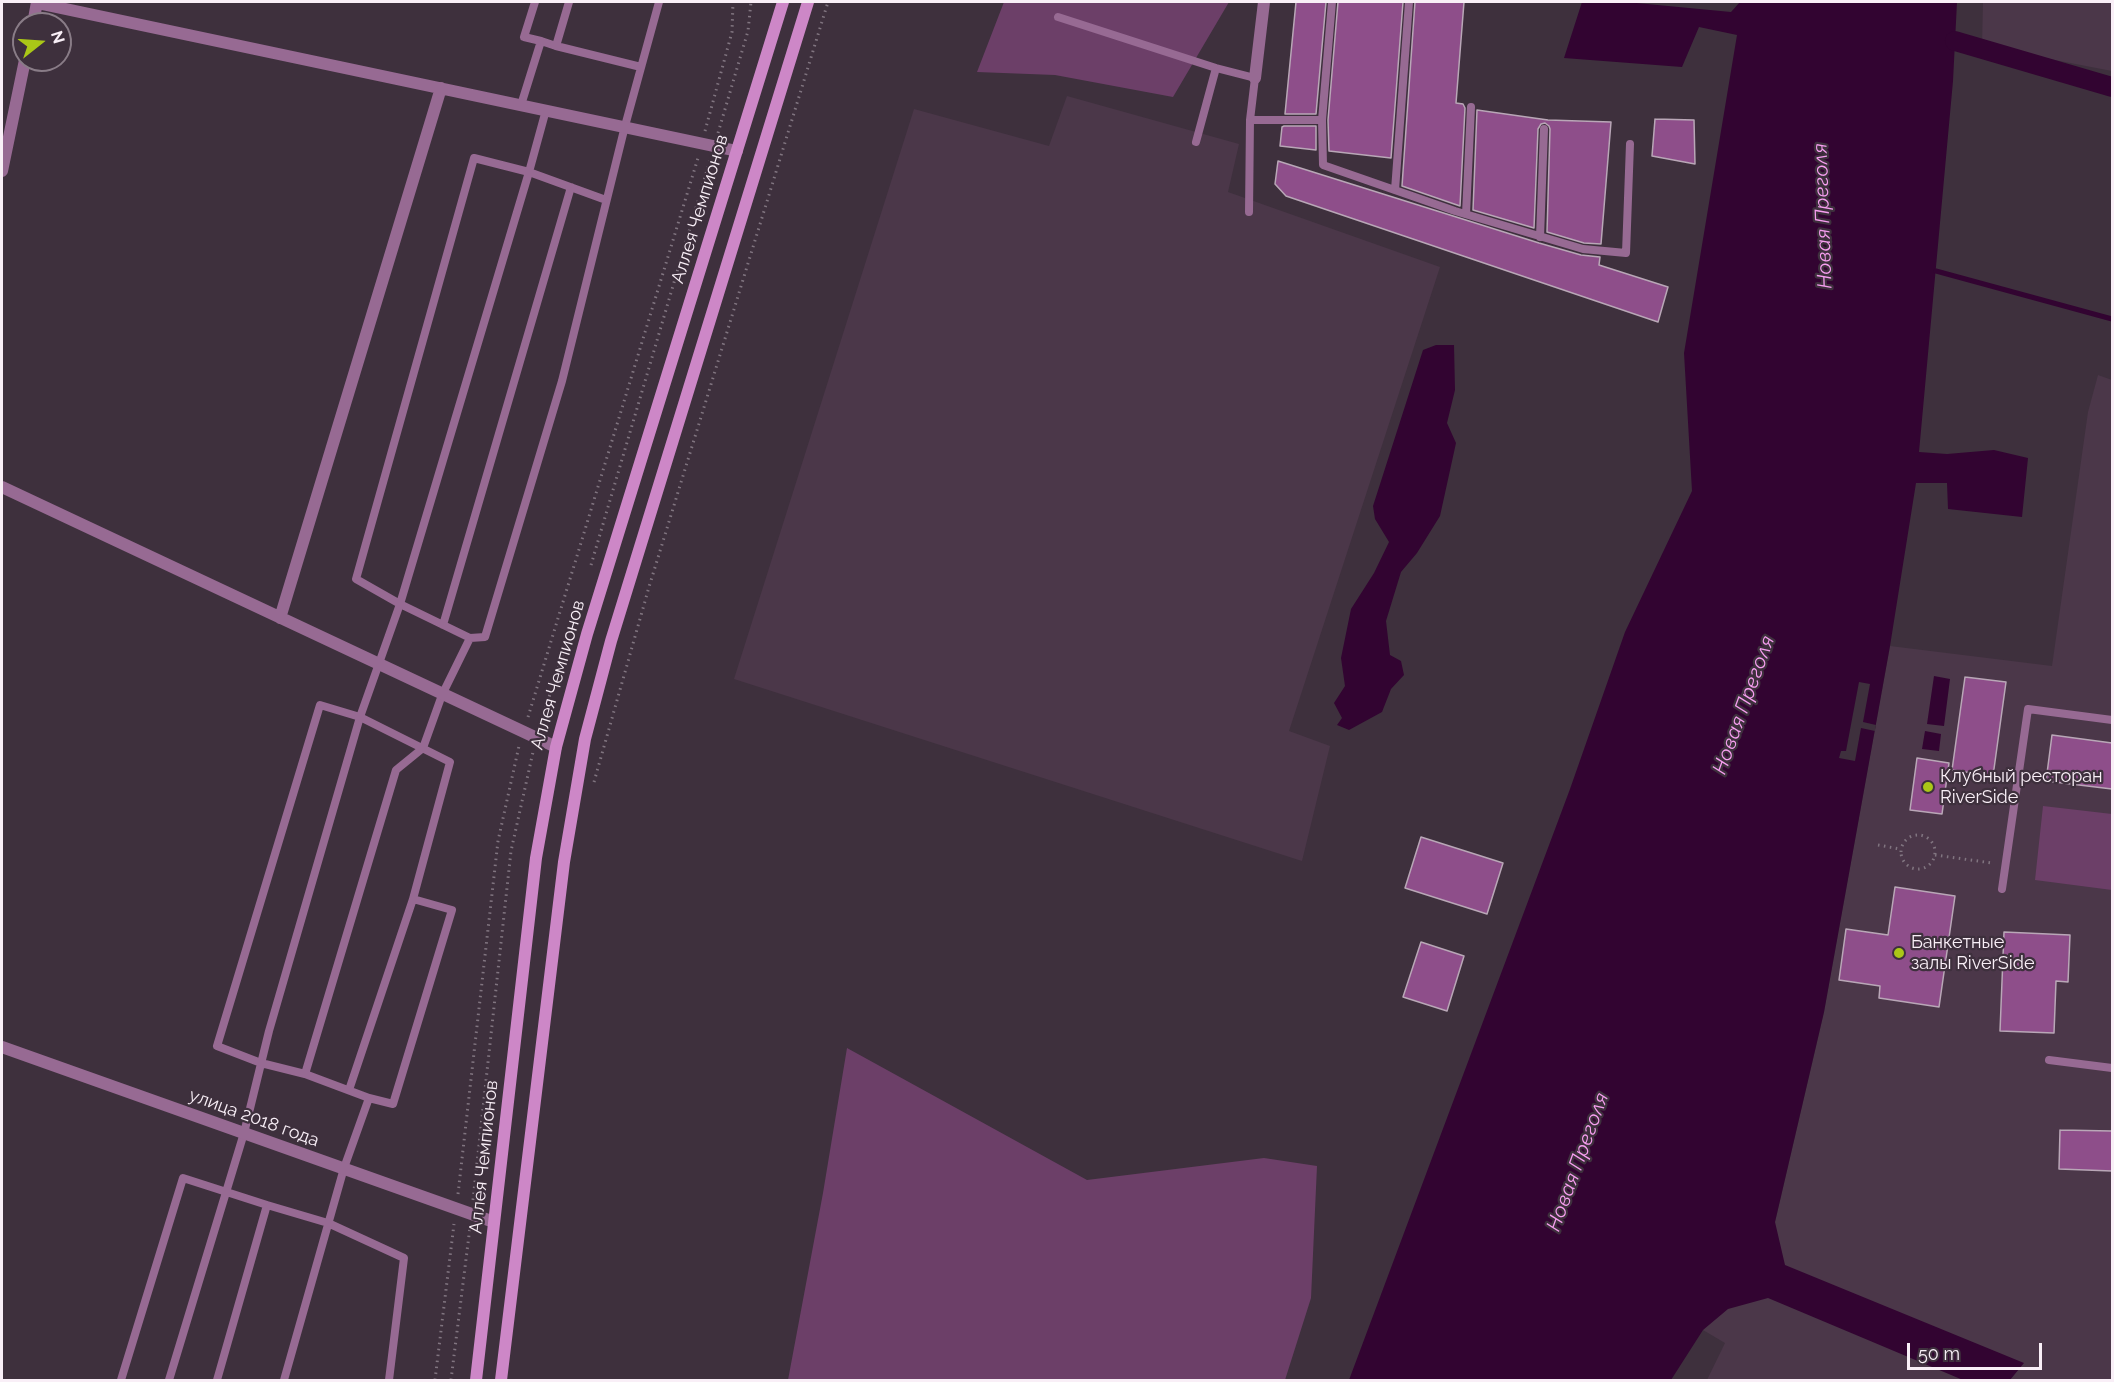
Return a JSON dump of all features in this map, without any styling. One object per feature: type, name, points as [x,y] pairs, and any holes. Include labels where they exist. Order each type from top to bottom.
[{"type":"main road","name":"Аллея Чемпионов","points":[[476,1380],[536,858],[556,747],[584,644],[783,2]]},
{"type":"main road","points":[[501,1380],[564,862],[585,739],[610,641],[808,2]]},
{"type":"street","points":[[36,2],[737,151]]},
{"type":"street","points":[[1255,78],[1264,2]]},
{"type":"street","points":[[2,171],[23,72]]},
{"type":"street","points":[[280,618],[441,88]]},
{"type":"street","points":[[2,487],[556,747]]},
{"type":"street","name":"улица 2018 года","points":[[2,1047],[494,1222]]},
{"type":"lane","points":[[534,2],[524,37],[641,68]]},
{"type":"lane","points":[[556,46],[569,2]]},
{"type":"lane","points":[[606,200],[529,172],[474,158],[356,579],[400,604],[470,638],[485,637],[562,381],[606,200],[659,2]]},
{"type":"lane","points":[[1332,2],[1322,120],[1323,165],[1540,237],[1583,249],[1626,253],[1630,144]]},
{"type":"lane","points":[[1395,190],[1408,2]]},
{"type":"lane","points":[[1058,16],[1216,68],[1255,78],[1250,120],[1249,212]]},
{"type":"lane","points":[[521,105],[541,41]]},
{"type":"lane","points":[[1196,142],[1216,68]]},
{"type":"lane","points":[[1466,214],[1471,107]]},
{"type":"lane","points":[[169,1380],[244,1133],[261,1063],[360,717],[400,604],[546,110]]},
{"type":"lane","points":[[1250,120],[1322,120]]},
{"type":"lane","points":[[1540,237],[1544,129]]},
{"type":"lane","points":[[443,625],[571,188]]},
{"type":"lane","points":[[304,1074],[396,770],[423,748],[442,695],[470,638]]},
{"type":"lane","points":[[349,1090],[413,899],[450,762],[360,717],[320,705],[217,1046],[261,1063],[304,1074],[369,1098],[393,1104],[452,910],[413,899]]},
{"type":"lane","points":[[2002,889],[2028,709],[2112,720]]},
{"type":"lane","points":[[2049,1060],[2112,1068]]},
{"type":"lane","points":[[284,1380],[344,1168],[369,1098]]},
{"type":"lane","points":[[121,1380],[183,1178],[328,1223],[404,1258],[389,1380]]},
{"type":"lane","points":[[217,1380],[267,1205]]},
{"type":"path","points":[[593,787],[649,587],[828,2]]},
{"type":"path","points":[[1920,835],[1932,842],[1935,855],[1926,868],[1915,870],[1902,861],[1900,849],[1907,838],[1920,835]]},
{"type":"path","points":[[1878,846],[1900,849]]},
{"type":"path","points":[[1935,855],[2005,865]]},
{"type":"shaded area","points":[[1004,2],[1229,2],[1173,97],[1055,75],[977,72]]},
{"type":"shaded area","points":[[1983,2],[2112,2],[2112,71],[1982,46]]},
{"type":"shaded area","points":[[1067,96],[1239,144],[1228,192],[1440,267],[1289,731],[1330,746],[1302,861],[734,679],[914,109],[1049,146]]},
{"type":"shaded area","points":[[2098,375],[2112,380],[2112,1380],[1707,1380],[1725,1343],[1703,1330],[1775,1222],[1824,1012],[1890,646],[2052,666],[2088,412]]},
{"type":"shaded area","points":[[2043,806],[2112,814],[2112,890],[2035,880]]},
{"type":"shaded area","points":[[847,1048],[1087,1180],[1264,1158],[1317,1166],[1311,1298],[1285,1380],[788,1380]]},
{"type":"water","name":"Новая Преголя","points":[[1582,2],[1626,2],[1731,12],[1740,2],[1957,2],[1953,81],[1919,452],[1947,454],[1994,450],[2028,458],[2022,517],[1948,509],[1947,483],[1916,483],[1890,646],[1824,1012],[1775,1222],[1785,1265],[2024,1363],[2010,1380],[1963,1380],[1768,1298],[1728,1309],[1703,1330],[1671,1380],[1349,1380],[1570,789],[1625,632],[1692,491],[1684,353],[1737,35],[1699,27],[1682,67],[1564,58]]},
{"type":"water","points":[[1436,345],[1454,345],[1455,390],[1447,423],[1456,443],[1440,516],[1417,553],[1401,572],[1386,621],[1390,655],[1401,661],[1404,675],[1391,689],[1382,712],[1349,730],[1337,725],[1342,718],[1334,703],[1345,686],[1341,658],[1351,609],[1374,573],[1389,542],[1375,519],[1373,506],[1423,350]]},
{"type":"water","points":[[1934,676],[1950,679],[1944,726],[1927,724]]},
{"type":"water","points":[[1925,731],[1941,734],[1939,751],[1922,749]]},
{"type":"pier","points":[[1859,682],[1870,684],[1863,722],[1876,725],[1875,731],[1861,728],[1855,761],[1839,758],[1841,751],[1846,751]]},
{"type":"building","points":[[1296,2],[1326,2],[1316,114],[1285,114]]},
{"type":"building","points":[[1338,2],[1403,2],[1391,158],[1329,151],[1328,120]]},
{"type":"building","points":[[1415,2],[1464,2],[1456,103],[1463,104],[1465,108],[1460,206],[1402,186]]},
{"type":"building","points":[[1477,110],[1548,120],[1611,122],[1601,244],[1584,243],[1547,232],[1550,129],[1545,123],[1541,124],[1538,129],[1534,228],[1473,210]]},
{"type":"building","points":[[1655,119],[1694,120],[1695,164],[1652,156]]},
{"type":"building","points":[[1284,126],[1316,126],[1316,150],[1280,146]]},
{"type":"building","points":[[1278,161],[1539,243],[1581,255],[1600,257],[1599,265],[1668,287],[1658,322],[1286,196],[1275,184]]},
{"type":"building","points":[[1965,677],[2006,682],[1993,776],[1952,770]]},
{"type":"building","points":[[2052,735],[2112,743],[2112,789],[2046,781]]},
{"type":"building","points":[[1917,758],[1949,763],[1942,814],[1910,810]]},
{"type":"building","points":[[1421,837],[1503,863],[1487,914],[1405,888]]},
{"type":"building","points":[[1895,887],[1955,896],[1939,1007],[1879,998],[1880,986],[1839,980],[1846,929],[1888,935]]},
{"type":"building","points":[[2004,932],[2070,935],[2068,982],[2056,981],[2054,1033],[2000,1031]]},
{"type":"building","points":[[1421,942],[1464,956],[1447,1011],[1403,997]]},
{"type":"building","points":[[2060,1130],[2112,1131],[2112,1171],[2059,1169]]},
{"type":"waterway","points":[[1955,41],[2112,87]]},
{"type":"waterway","points":[[1936,271],[2112,319]]},
{"type":"place","name":"Клубный ресторан RiverSide","points":[[1928,787]]},
{"type":"place","name":"Банкетные залы RiverSide","points":[[1899,953]]}]
